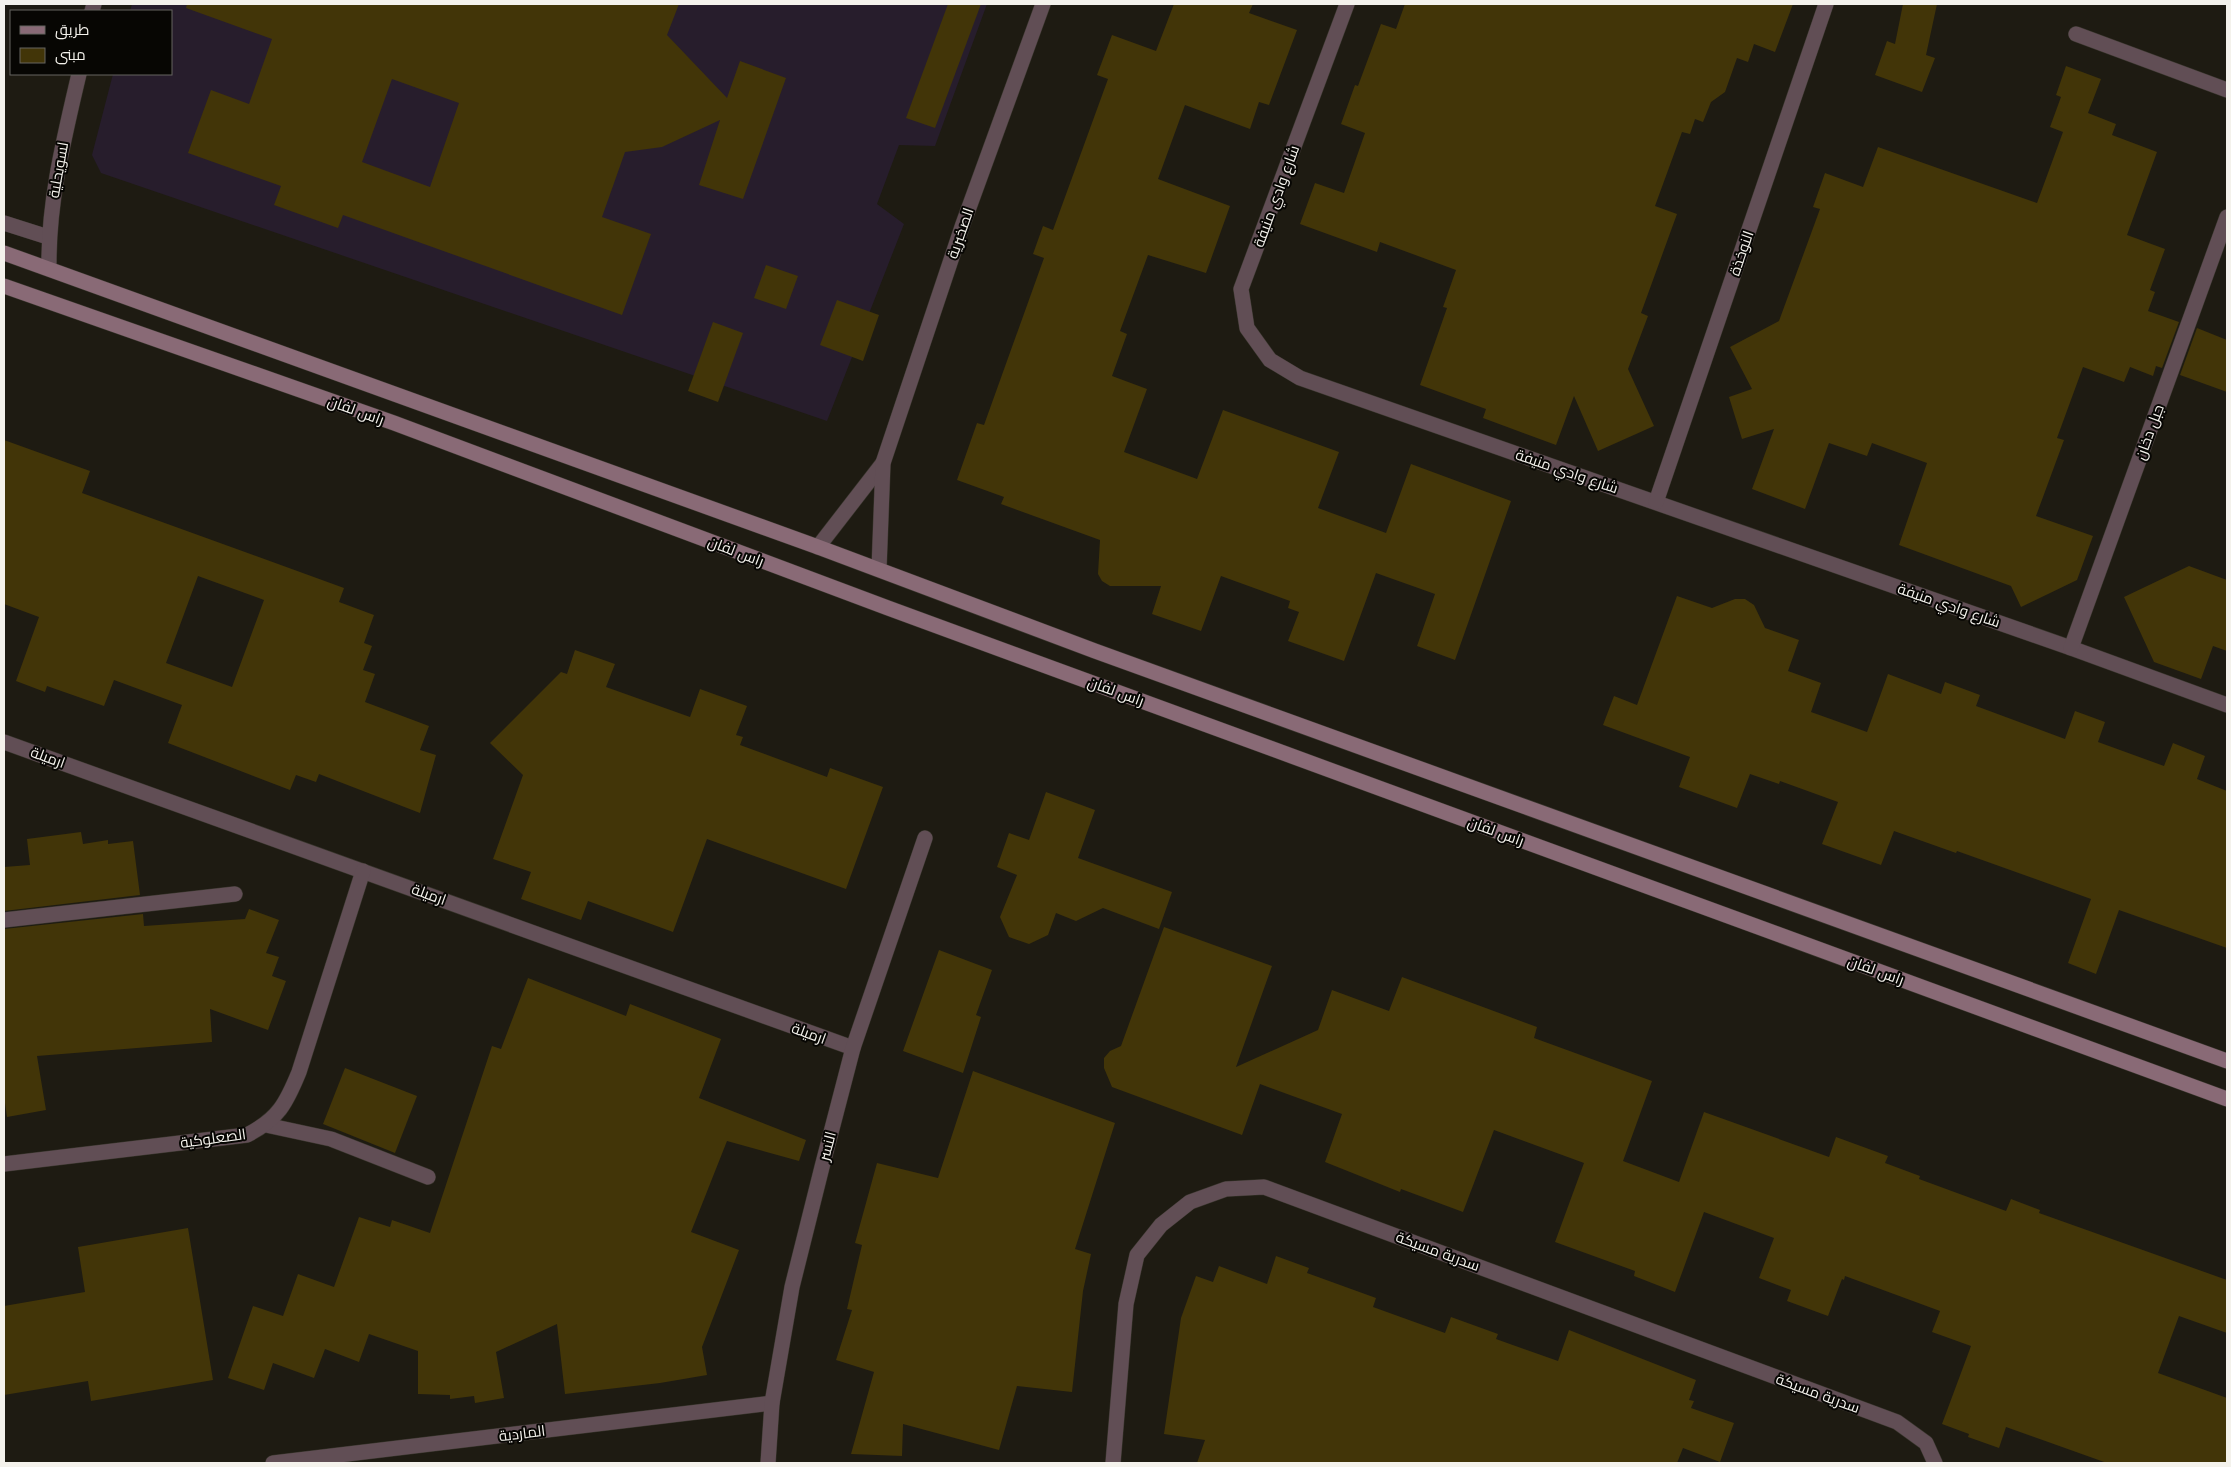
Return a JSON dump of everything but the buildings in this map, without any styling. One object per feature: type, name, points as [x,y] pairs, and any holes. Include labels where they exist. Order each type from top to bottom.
[{"type":"street","name":"الصخبرية","points":[[879,569],[883,463],[963,224],[1043,4]]},
{"type":"street","name":"شارع وادي منيفة","points":[[1347,4],[1241,289],[1247,328],[1270,360],[1300,378],[2071,648],[2227,705]]},
{"type":"street","name":"النوخذة","points":[[1656,502],[1826,4]]},
{"type":"street","points":[[2076,34],[2227,90]]},
{"type":"street","name":"لسويحلية","points":[[49,268],[48,237],[61,149],[79,75]]},
{"type":"street","name":"جبل دخان","points":[[2071,648],[2227,221]]},
{"type":"street","points":[[4,223],[48,237]]},
{"type":"street","name":"راس لفان","points":[[4,253],[879,569],[1095,651],[2227,1061]]},
{"type":"street","name":"راس لفان","points":[[4,286],[404,426],[897,611],[2227,1099]]},
{"type":"street","name":"الصخبرية","points":[[818,547],[883,463]]},
{"type":"street","name":"ارميلة","points":[[4,742],[853,1048]]},
{"type":"street","name":"النسر","points":[[768,1463],[772,1403],[792,1287],[853,1048],[925,838]]},
{"type":"street","name":"الصعلوكية","points":[[4,1164],[247,1135],[266,1125],[286,1104],[300,1072],[363,871]]},
{"type":"street","points":[[4,920],[235,894]]},
{"type":"street","points":[[266,1125],[331,1139],[428,1177]]},
{"type":"street","name":"سدرية مسيكة","points":[[1113,1463],[1126,1304],[1138,1255],[1162,1225],[1190,1202],[1226,1189],[1264,1187],[1897,1422],[1926,1443],[1935,1463]]},
{"type":"street","name":"الماردية","points":[[273,1463],[772,1403]]},
{"type":"shaded area","points":[[132,4],[987,4],[935,146],[899,145],[877,204],[904,224],[827,421],[101,173],[92,155],[113,75],[172,75],[172,10],[130,10]]}]
